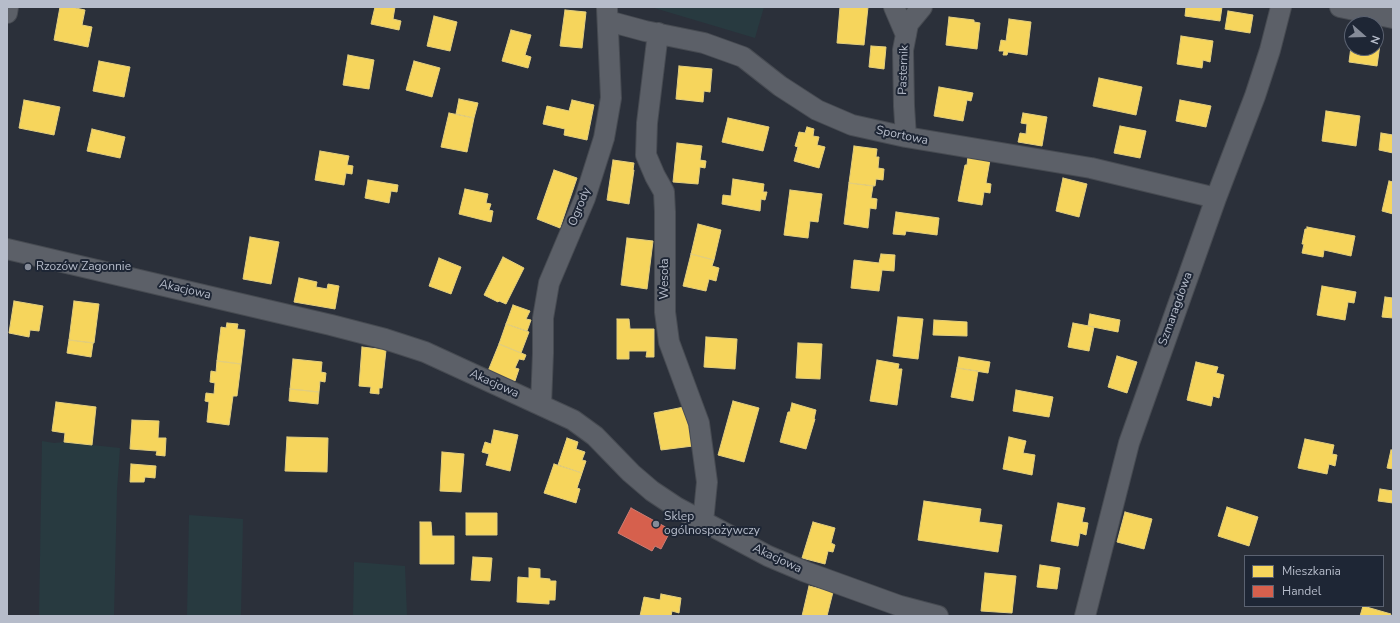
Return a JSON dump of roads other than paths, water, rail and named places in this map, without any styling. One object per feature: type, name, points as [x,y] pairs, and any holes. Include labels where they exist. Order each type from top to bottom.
[{"type":"street","points":[[7,13],[8,7]]},
{"type":"street","points":[[894,7],[906,35]]},
{"type":"street","name":"Pasternik","points":[[906,137],[903,50],[908,24],[922,7]]},
{"type":"street","name":"Szmaragdowa","points":[[1085,616],[1129,443],[1216,198],[1255,96],[1270,50],[1281,7]]},
{"type":"street","points":[[1340,7],[1393,18]]},
{"type":"street","name":"Sportowa","points":[[608,14],[658,33],[704,43],[743,57],[780,86],[817,110],[852,125],[906,137],[1092,168],[1216,198]]},
{"type":"street","name":"Ogrody","points":[[541,405],[543,318],[548,283],[585,198],[604,138],[611,98],[608,14]]},
{"type":"street","name":"Wesoła","points":[[658,33],[647,123],[646,155],[664,192],[665,312],[669,342],[699,423],[707,482],[703,522]]},
{"type":"street","name":"Akacjowa","points":[[7,249],[198,293],[385,339],[425,352],[573,420],[595,436],[631,473],[652,491],[676,507],[768,556],[806,572],[900,606],[938,616]]},
{"type":"place","name":"Rzozów Zagonnie","points":[[28,267]]},
{"type":"place","name":"Sklep ogólnospożywczy","points":[[656,524]]}]
